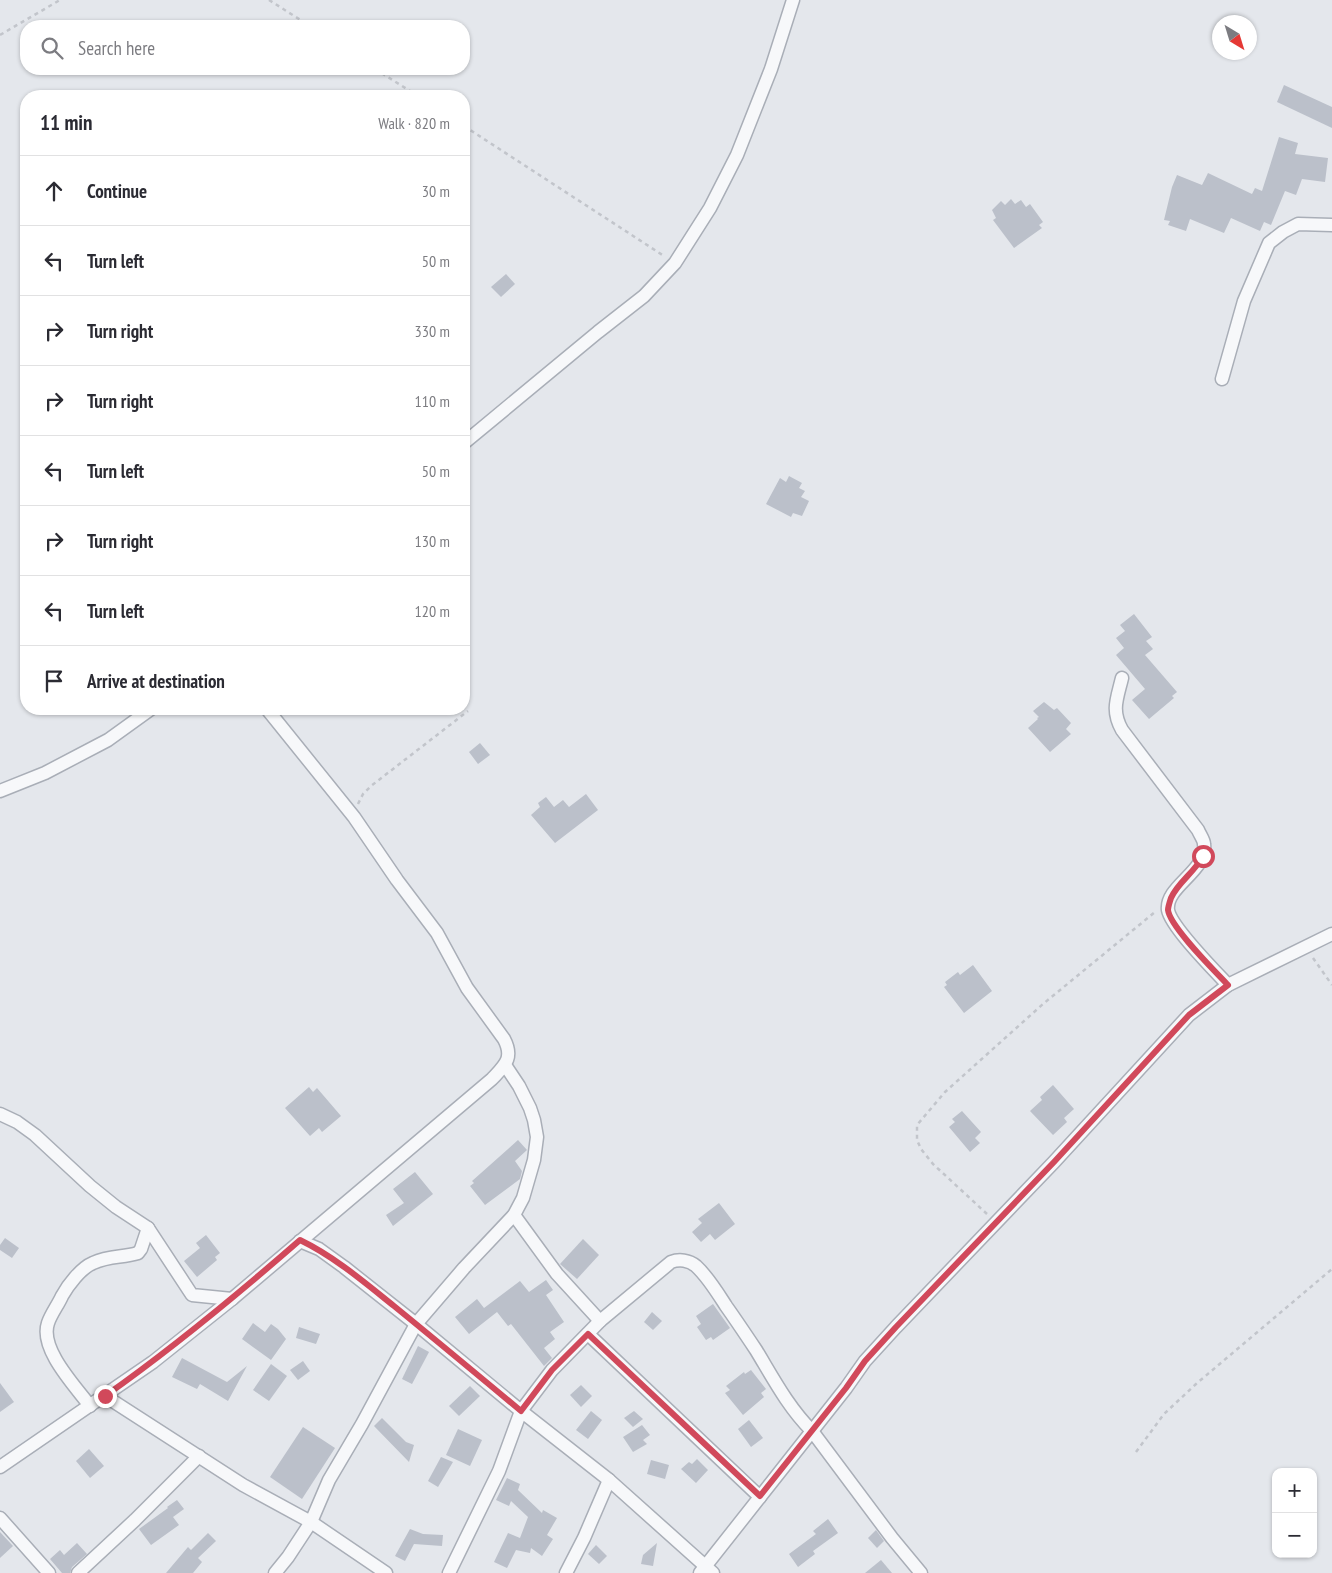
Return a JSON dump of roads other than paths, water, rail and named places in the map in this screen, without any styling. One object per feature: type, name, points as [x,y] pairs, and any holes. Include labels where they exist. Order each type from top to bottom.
[{"type":"street","points":[[470,438],[644,296],[675,263],[710,208],[737,154],[771,69],[793,0]]},
{"type":"street","points":[[1222,379],[1244,301],[1269,243],[1283,232],[1298,224],[1332,225]]},
{"type":"street","points":[[1122,678],[1115,710],[1117,721],[1198,830],[1204,845],[1203,856],[1198,866],[1176,890],[1170,900],[1168,910],[1194,949],[1228,985]]},
{"type":"street","points":[[0,791],[45,773],[108,740],[143,715]]},
{"type":"street","points":[[0,1467],[153,1362],[232,1299],[492,1079],[505,1065],[509,1054],[508,1046],[504,1039],[466,988],[437,933],[397,880],[354,817],[272,715]]},
{"type":"street","points":[[300,1240],[319,1249],[344,1267],[609,1480],[706,1571],[760,1496],[865,1361],[1054,1162],[1189,1015],[1228,985],[1332,934]]},
{"type":"street","points":[[275,1573],[311,1522],[329,1480],[362,1424],[416,1324],[464,1268],[514,1215],[523,1198],[534,1160],[537,1137],[530,1108],[519,1086],[505,1065]]},
{"type":"street","points":[[0,1114],[17,1122],[35,1135],[90,1186],[116,1207],[148,1228],[192,1295],[232,1299]]},
{"type":"street","points":[[514,1215],[558,1274],[600,1321]]},
{"type":"street","points":[[90,1406],[52,1353],[46,1336],[48,1323],[64,1293],[78,1275],[90,1264],[109,1256],[138,1252],[141,1249],[148,1228]]},
{"type":"street","points":[[449,1573],[499,1471],[521,1411],[552,1370],[600,1321],[671,1262],[677,1260],[695,1265],[711,1285],[754,1347],[789,1404],[812,1431],[892,1538],[921,1573]]},
{"type":"street","points":[[588,1334],[760,1496]]},
{"type":"street","points":[[105,1396],[243,1485],[311,1522],[386,1573]]},
{"type":"street","points":[[78,1573],[135,1520],[199,1456]]},
{"type":"street","points":[[566,1573],[584,1538],[609,1480]]},
{"type":"street","points":[[0,1518],[49,1573]]}]
